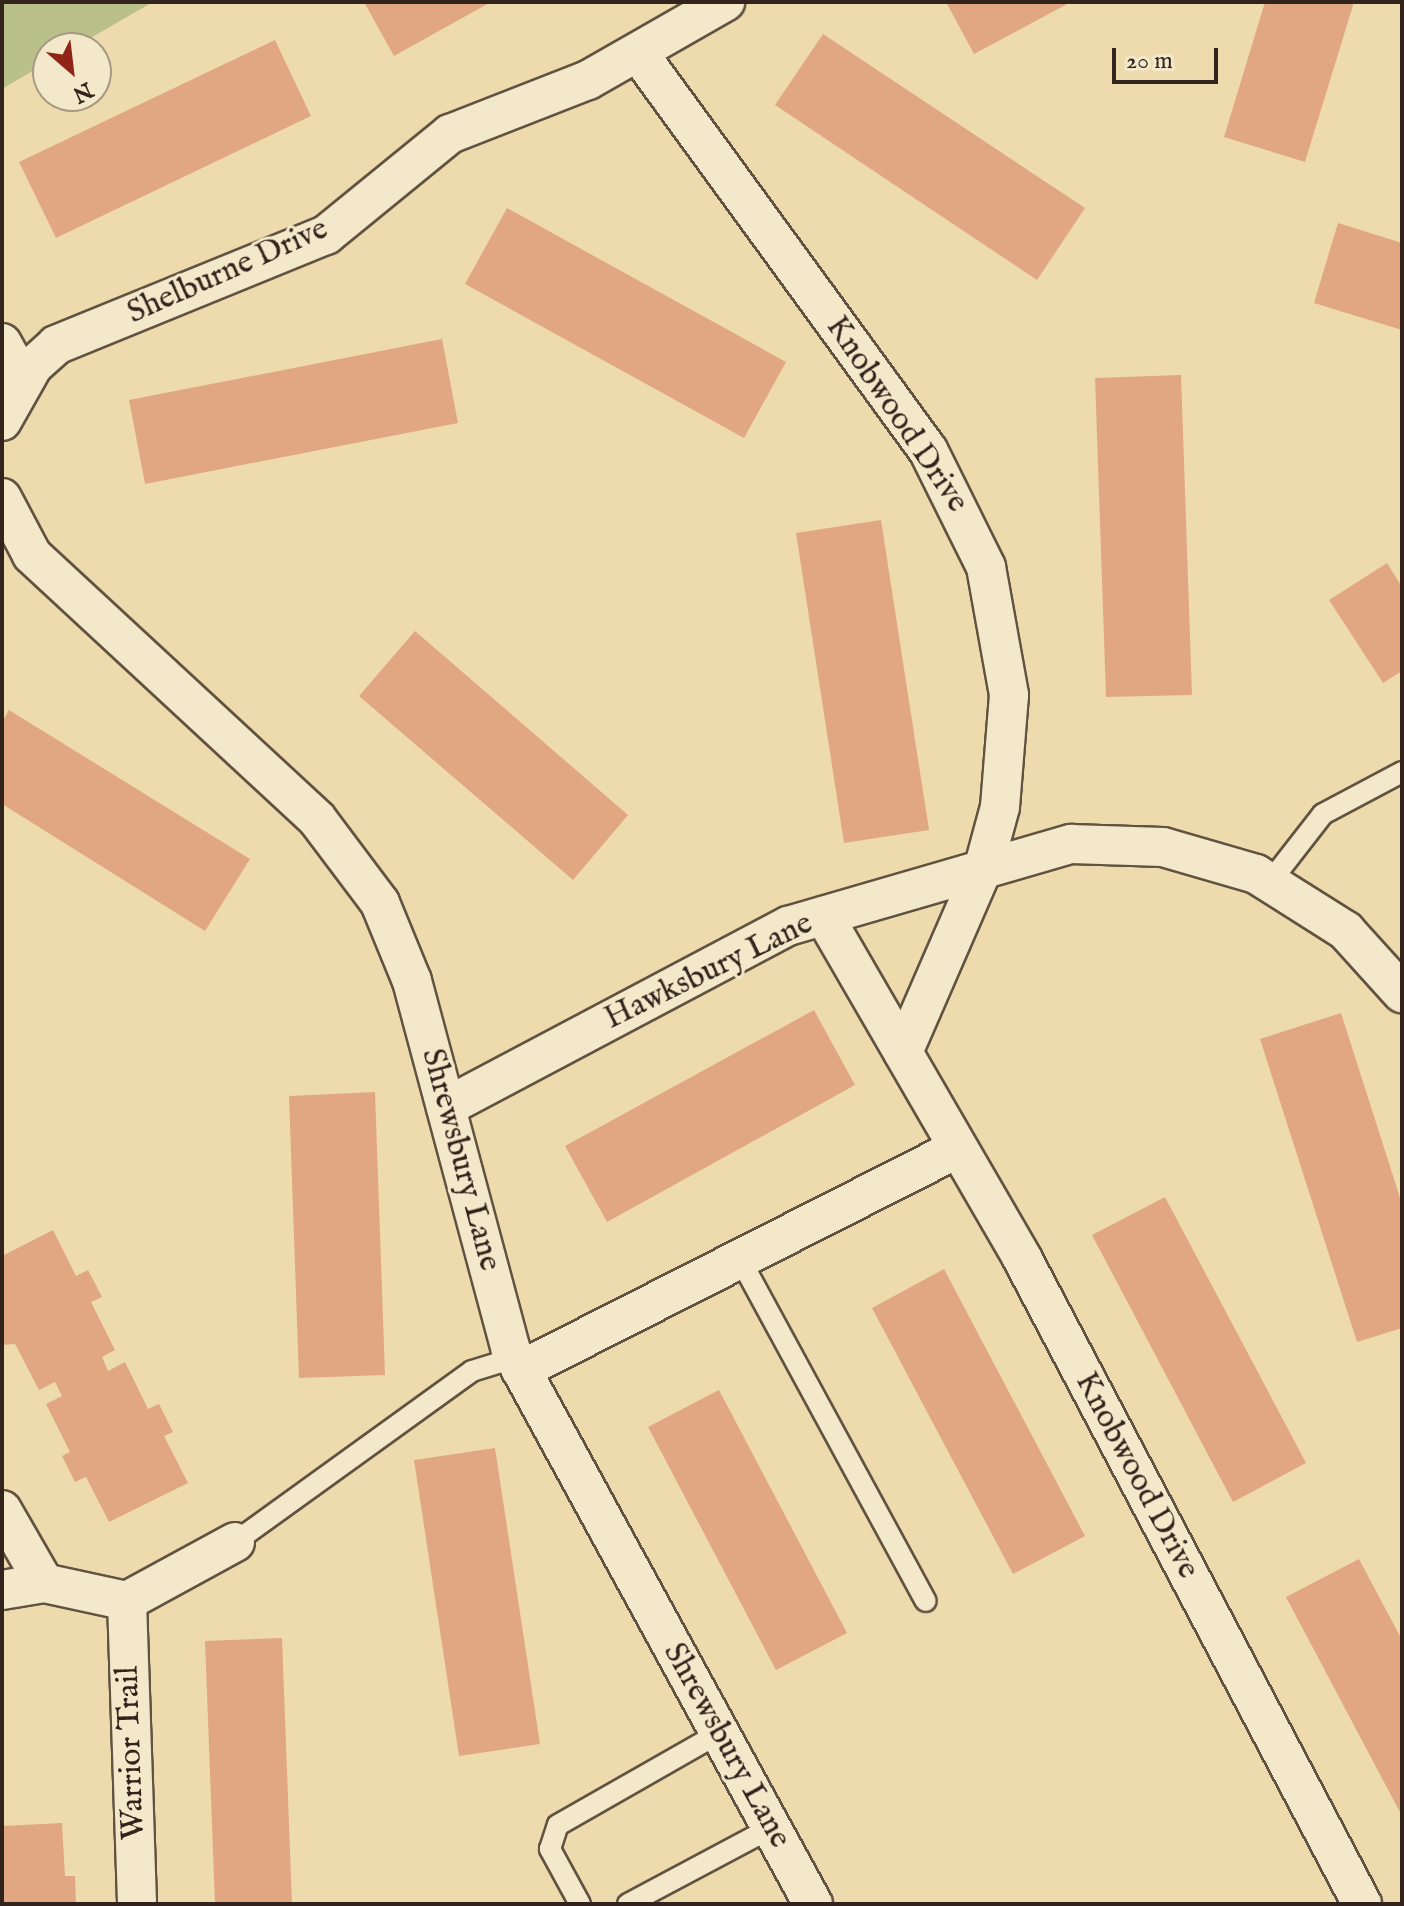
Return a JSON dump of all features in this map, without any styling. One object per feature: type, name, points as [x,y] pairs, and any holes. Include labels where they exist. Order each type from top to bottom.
[{"type":"street","name":"Shelburne Drive","points":[[2,421],[23,381],[56,345],[326,235],[450,134],[639,54],[725,2]]},
{"type":"street","name":"Knobwood Drive","points":[[639,54],[928,450],[973,531],[997,609],[1009,695],[1000,807],[984,866],[903,1052]]},
{"type":"street","points":[[2,343],[23,381]]},
{"type":"street","name":"Shrewsbury Lane","points":[[2,498],[32,555],[317,819],[356,865],[408,966],[518,1364],[813,1904]]},
{"type":"street","name":"Hawksbury Lane","points":[[446,1107],[788,926],[1048,848],[1115,843],[1201,854],[1270,882],[1346,931],[1402,993]]},
{"type":"street","name":"Knobwood Drive","points":[[824,916],[958,1148],[1362,1904]]},
{"type":"street","points":[[518,1364],[740,1259],[958,1148]]},
{"type":"street","points":[[2,1510],[44,1583]]},
{"type":"street","points":[[2,1590],[44,1583],[127,1601],[242,1537]]},
{"type":"street","name":"Warrior Trail","points":[[127,1601],[137,1904]]},
{"type":"lane","points":[[1270,882],[1323,814],[1402,772]]},
{"type":"lane","points":[[740,1259],[926,1601]]},
{"type":"lane","points":[[242,1537],[472,1371],[518,1364]]},
{"type":"lane","points":[[580,1904],[550,1849],[558,1825],[719,1733]]},
{"type":"lane","points":[[628,1904],[771,1828]]},
{"type":"green space","points":[[2,2],[153,2],[101,32],[32,32],[32,71],[2,89]]},
{"type":"building","points":[[364,2],[491,2],[394,56]]},
{"type":"building","points":[[946,2],[1071,2],[974,54]]},
{"type":"building","points":[[1265,2],[1354,2],[1305,162],[1224,137]]},
{"type":"building","points":[[823,34],[1085,208],[1037,280],[775,105]]},
{"type":"building","points":[[275,40],[311,116],[56,238],[19,162]]},
{"type":"building","points":[[507,208],[786,362],[744,438],[465,284]]},
{"type":"building","points":[[1338,223],[1402,243],[1402,330],[1314,303]]},
{"type":"building","points":[[442,339],[458,423],[145,484],[129,400]]},
{"type":"building","points":[[1181,375],[1192,695],[1106,697],[1095,378]]},
{"type":"building","points":[[881,520],[929,830],[844,843],[796,533]]},
{"type":"building","points":[[1387,563],[1402,587],[1402,671],[1383,683],[1329,600]]},
{"type":"building","points":[[415,631],[628,815],[573,880],[359,696]]},
{"type":"building","points":[[9,710],[250,859],[205,931],[2,804],[2,722]]},
{"type":"building","points":[[814,1010],[855,1085],[607,1222],[565,1146]]},
{"type":"building","points":[[1341,1013],[1402,1204],[1402,1328],[1357,1342],[1260,1039]]},
{"type":"building","points":[[375,1092],[385,1375],[299,1378],[289,1096]]},
{"type":"building","points":[[1165,1197],[1306,1463],[1233,1502],[1092,1235]]},
{"type":"building","points":[[53,1230],[76,1276],[88,1270],[102,1297],[91,1302],[115,1350],[102,1357],[108,1371],[125,1362],[148,1409],[159,1404],[173,1432],[164,1436],[188,1483],[109,1522],[86,1477],[75,1482],[62,1456],[70,1452],[46,1404],[62,1396],[55,1382],[39,1390],[15,1344],[2,1345],[2,1256]]},
{"type":"building","points":[[944,1269],[1085,1536],[1013,1574],[872,1308]]},
{"type":"building","points":[[719,1390],[847,1633],[776,1670],[648,1427]]},
{"type":"building","points":[[495,1448],[540,1744],[459,1756],[414,1460]]},
{"type":"building","points":[[1359,1559],[1402,1640],[1402,1816],[1286,1597]]},
{"type":"building","points":[[282,1638],[292,1904],[215,1904],[205,1641]]},
{"type":"building","points":[[62,1823],[65,1876],[75,1876],[76,1904],[2,1904],[2,1826]]}]
